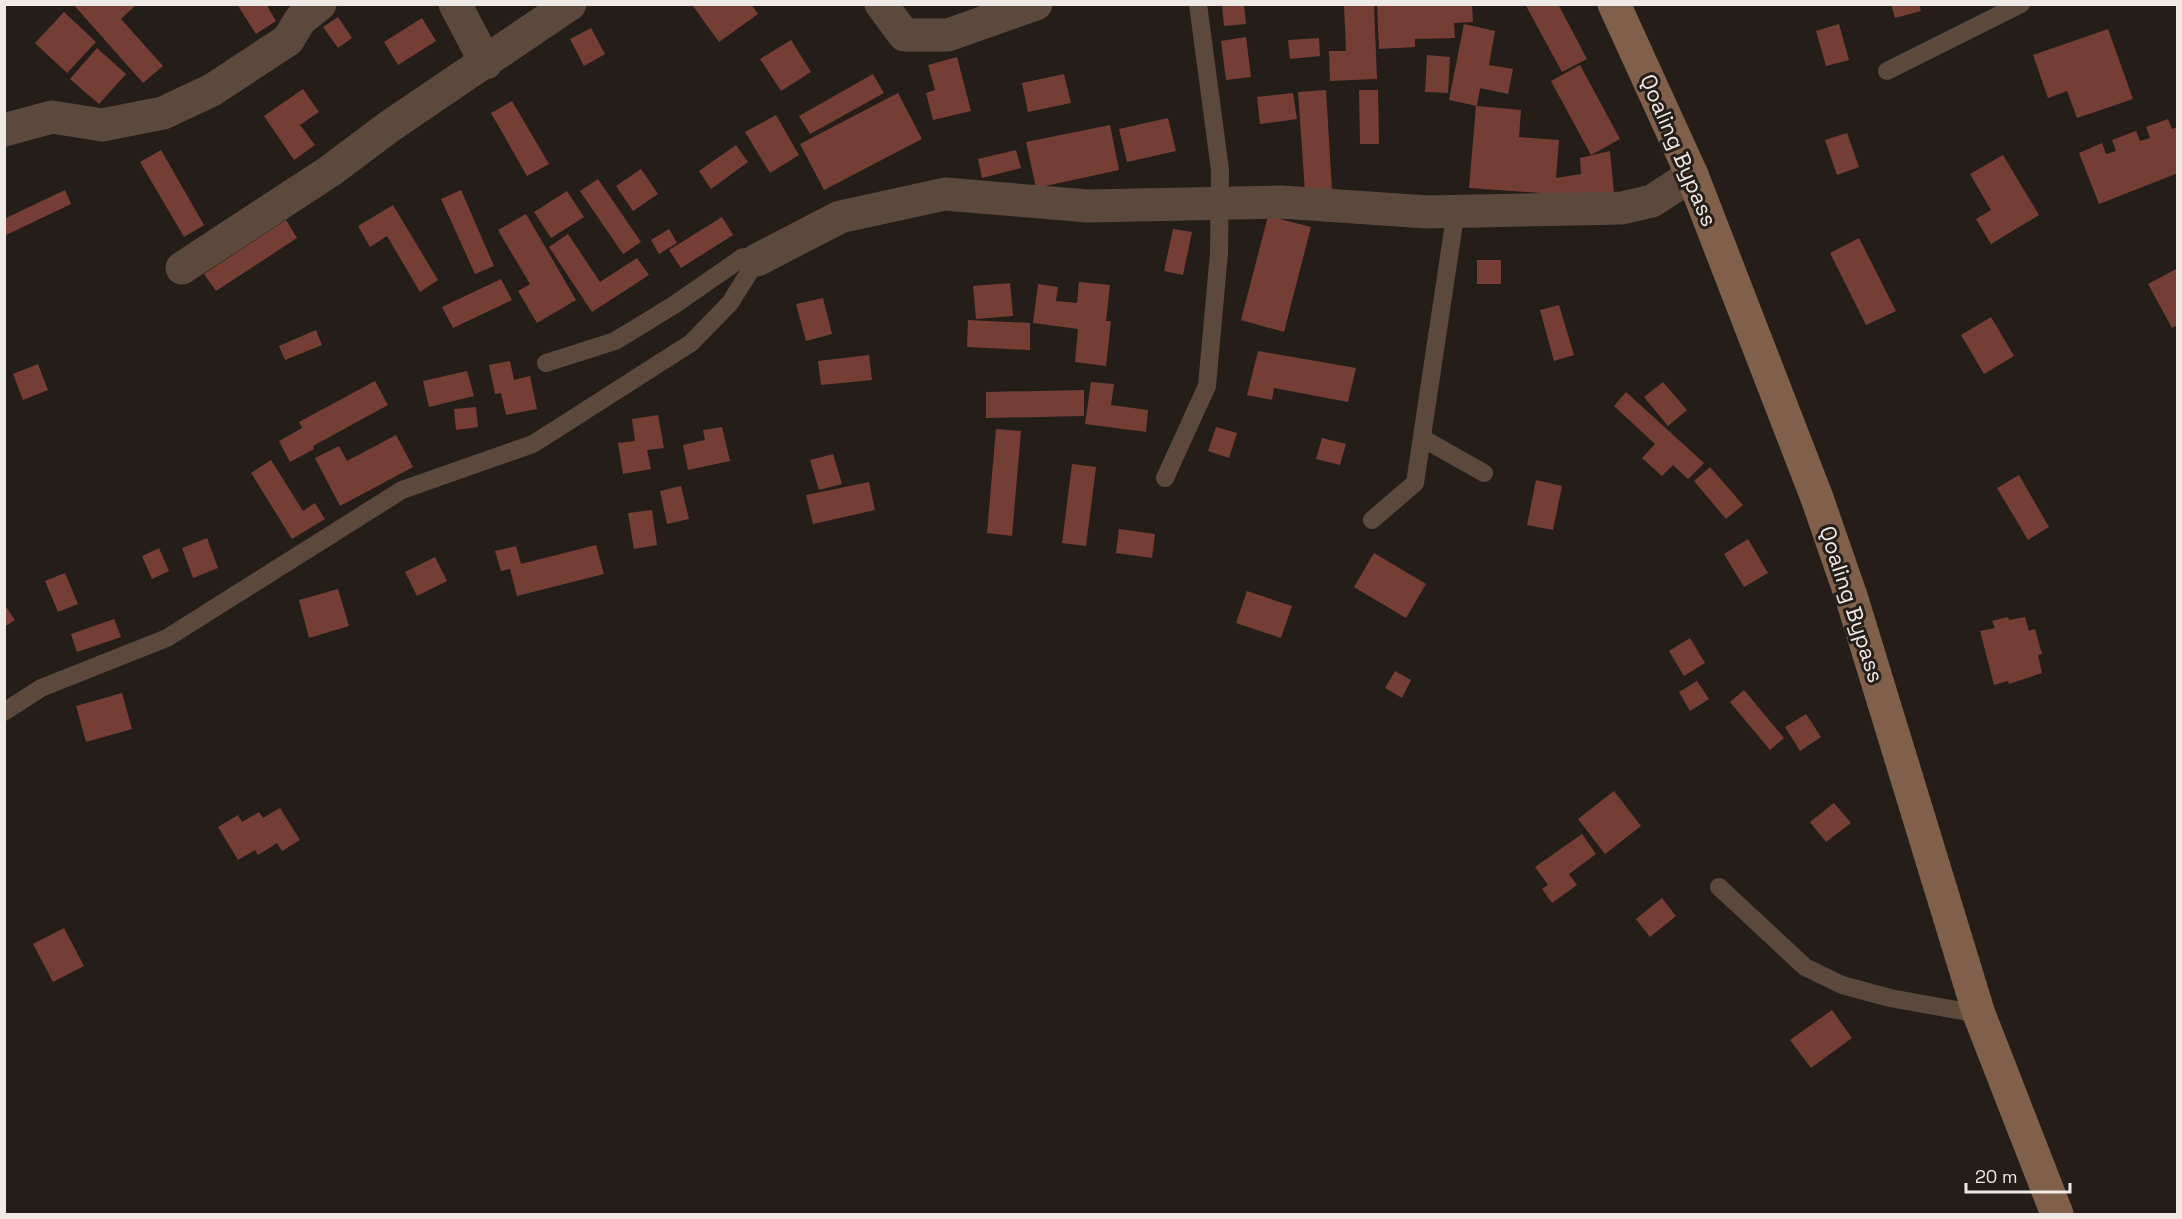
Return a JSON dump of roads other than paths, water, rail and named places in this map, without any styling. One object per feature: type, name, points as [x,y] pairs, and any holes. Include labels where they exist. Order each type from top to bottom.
[{"type":"main road","name":"Qoaling Bypass","points":[[1614,4],[1692,176],[1817,498],[1852,599],[1978,1014],[2057,1215]]},
{"type":"street","points":[[4,130],[52,117],[102,125],[163,113],[212,90],[288,40],[300,20],[320,4]]},
{"type":"street","points":[[455,4],[486,63]]},
{"type":"street","points":[[182,268],[330,171],[390,126],[570,4]]},
{"type":"street","points":[[880,4],[904,35],[948,35],[1036,4]]},
{"type":"street","points":[[757,260],[840,217],[945,194],[1088,206],[1281,202],[1426,212],[1622,208],[1652,201],[1692,176]]},
{"type":"lane","points":[[1165,478],[1207,386],[1221,202],[1220,170],[1197,4]]},
{"type":"lane","points":[[1887,71],[2021,4]]},
{"type":"lane","points":[[1372,520],[1415,483],[1456,210]]},
{"type":"lane","points":[[4,712],[41,688],[167,638],[402,490],[533,444],[692,344],[730,303],[757,260],[743,257],[674,305],[615,341],[546,363]]},
{"type":"lane","points":[[1422,438],[1484,473]]},
{"type":"lane","points":[[1719,887],[1805,967],[1842,985],[1890,998],[1978,1014]]}]
